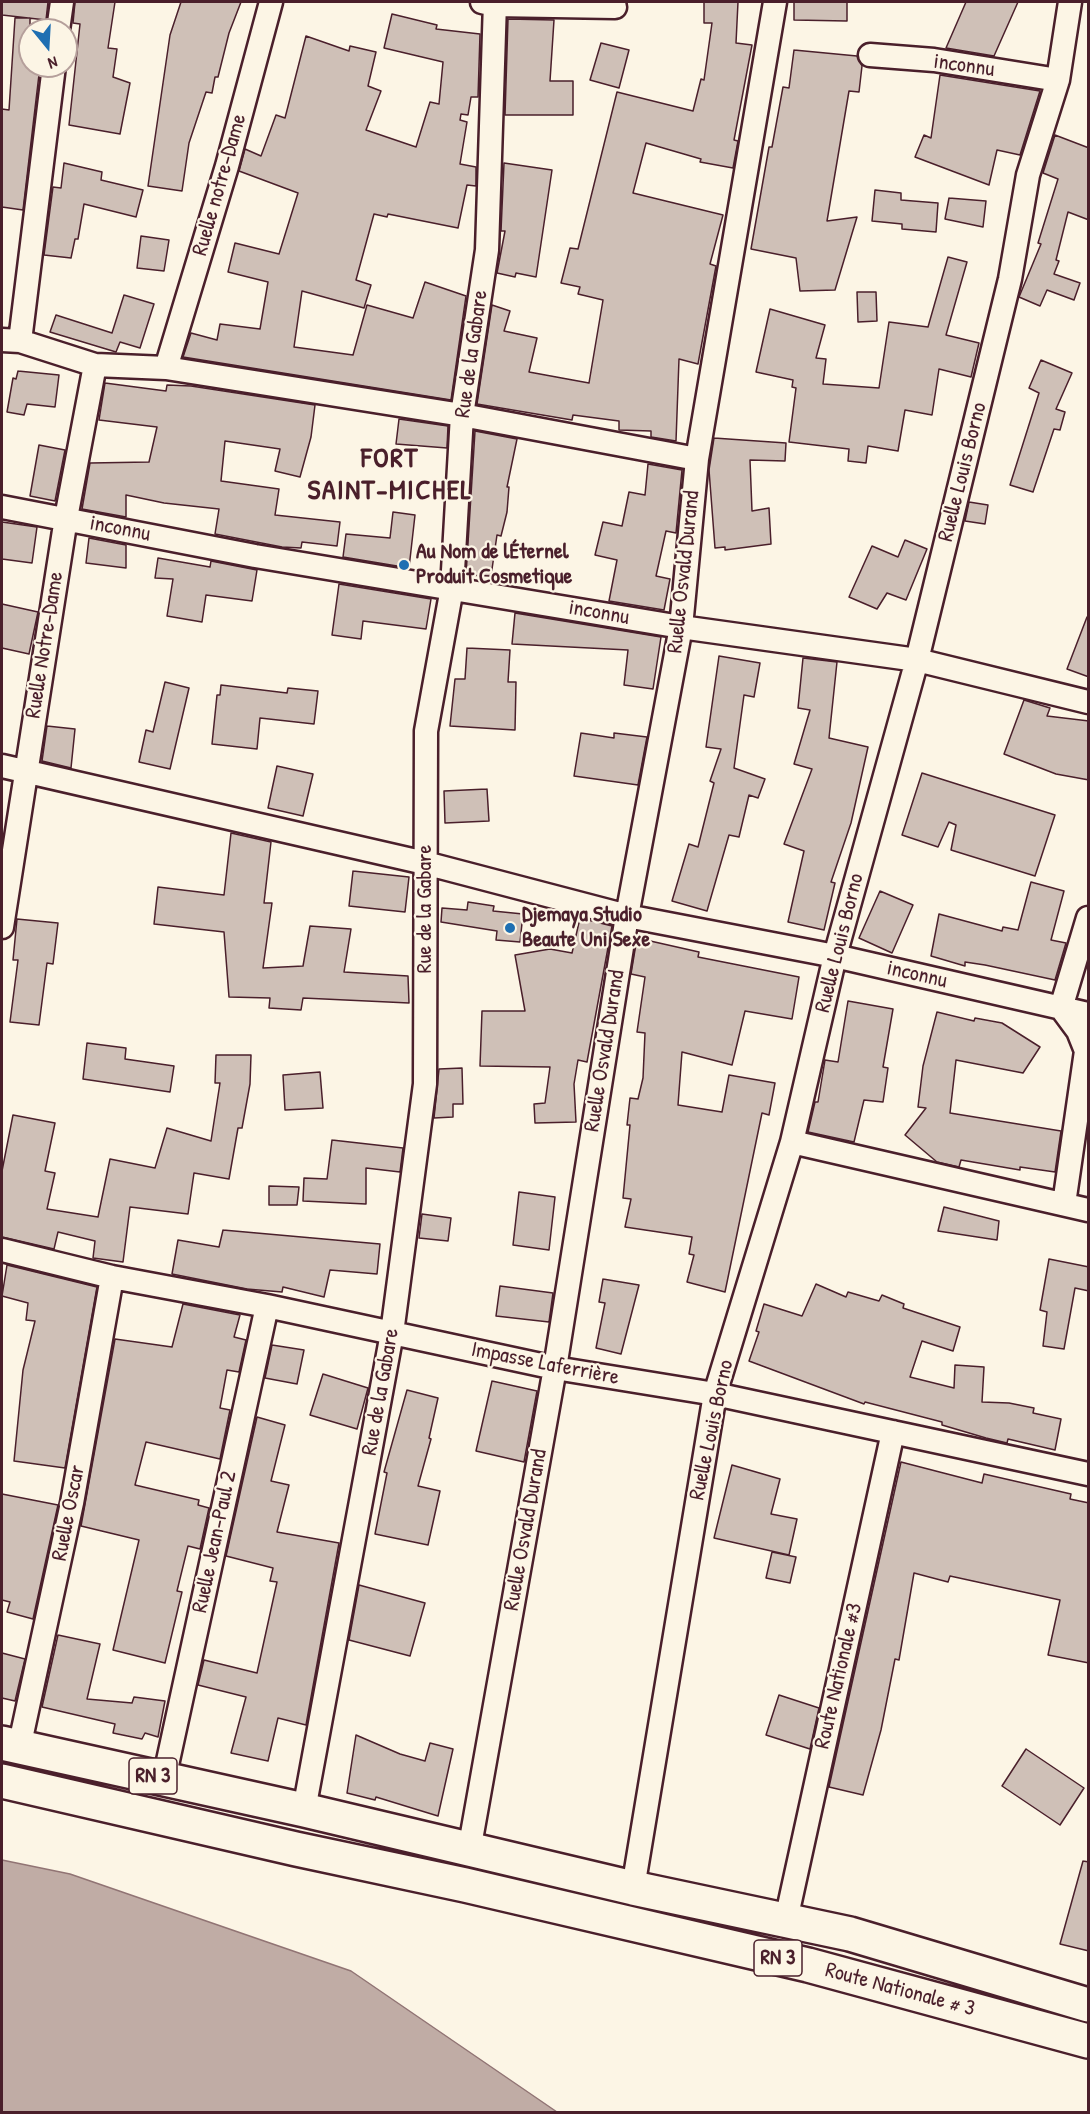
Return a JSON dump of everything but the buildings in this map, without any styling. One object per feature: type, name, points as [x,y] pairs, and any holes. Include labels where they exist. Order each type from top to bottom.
[{"type":"main road","name":"RN 3","points":[[10,1745],[304,1810],[469,1851]]},
{"type":"main road","name":"Route Nationale # 3","points":[[2,1781],[808,1965],[1089,2041]]},
{"type":"main road","name":"Route Nationale # 3","points":[[469,1851],[850,1934],[1089,2005]]},
{"type":"street","points":[[60,18],[62,2]]},
{"type":"street","name":"Ruelle notre-Dame","points":[[166,368],[227,166],[270,2]]},
{"type":"street","name":"Ruelle Osvald Durand","points":[[469,1851],[555,1368],[627,916],[681,627],[697,459],[775,2]]},
{"type":"street","name":"Ruelle Louis Borno","points":[[633,1888],[715,1394],[792,1142],[835,956],[917,660],[1010,279],[1028,175],[1058,80],[1070,2]]},
{"type":"street","points":[[490,3],[615,7]]},
{"type":"street","name":"Rue de la Gabare","points":[[304,1810],[392,1333],[425,1084],[426,731],[452,588],[462,415],[487,250],[490,3]]},
{"type":"street","name":"inconnu","points":[[870,55],[934,60],[1058,80]]},
{"type":"street","points":[[52,78],[11,340],[95,365],[166,368],[462,415],[697,459]]},
{"type":"street","name":"Ruelle Notre-Dame","points":[[2,927],[66,518],[95,365]]},
{"type":"street","name":"inconnu","points":[[2,507],[255,556],[681,627],[917,660],[1089,702]]},
{"type":"street","name":"inconnu","points":[[2,766],[425,863],[627,916],[835,956],[1089,1014]]},
{"type":"street","points":[[1064,1204],[1086,1051],[1078,1031],[1061,1008],[1089,918]]},
{"type":"street","points":[[792,1142],[1089,1210]]},
{"type":"street","name":"Impasse Laferrière","points":[[2,1250],[112,1277],[267,1306],[555,1368],[715,1394],[1089,1474]]},
{"type":"street","name":"Ruelle Oscar","points":[[10,1745],[72,1503],[112,1277]]},
{"type":"street","name":"Ruelle Jean-Paul 2","points":[[164,1779],[267,1306]]},
{"type":"street","name":"Route Nationale #3","points":[[786,1920],[893,1432]]},
{"type":"shaded area","points":[[2,1860],[70,1874],[351,1971],[557,2112],[2,2112]]},
{"type":"place","name":"Au Nom de lÉternel Produit Cosmetique","points":[[404,565]]},
{"type":"place","name":"Djemaya Studio Beaute Uni Sexe","points":[[510,928]]},
{"type":"district","name":"FORT SAINT-MICHEL","points":[[390,476]]}]
